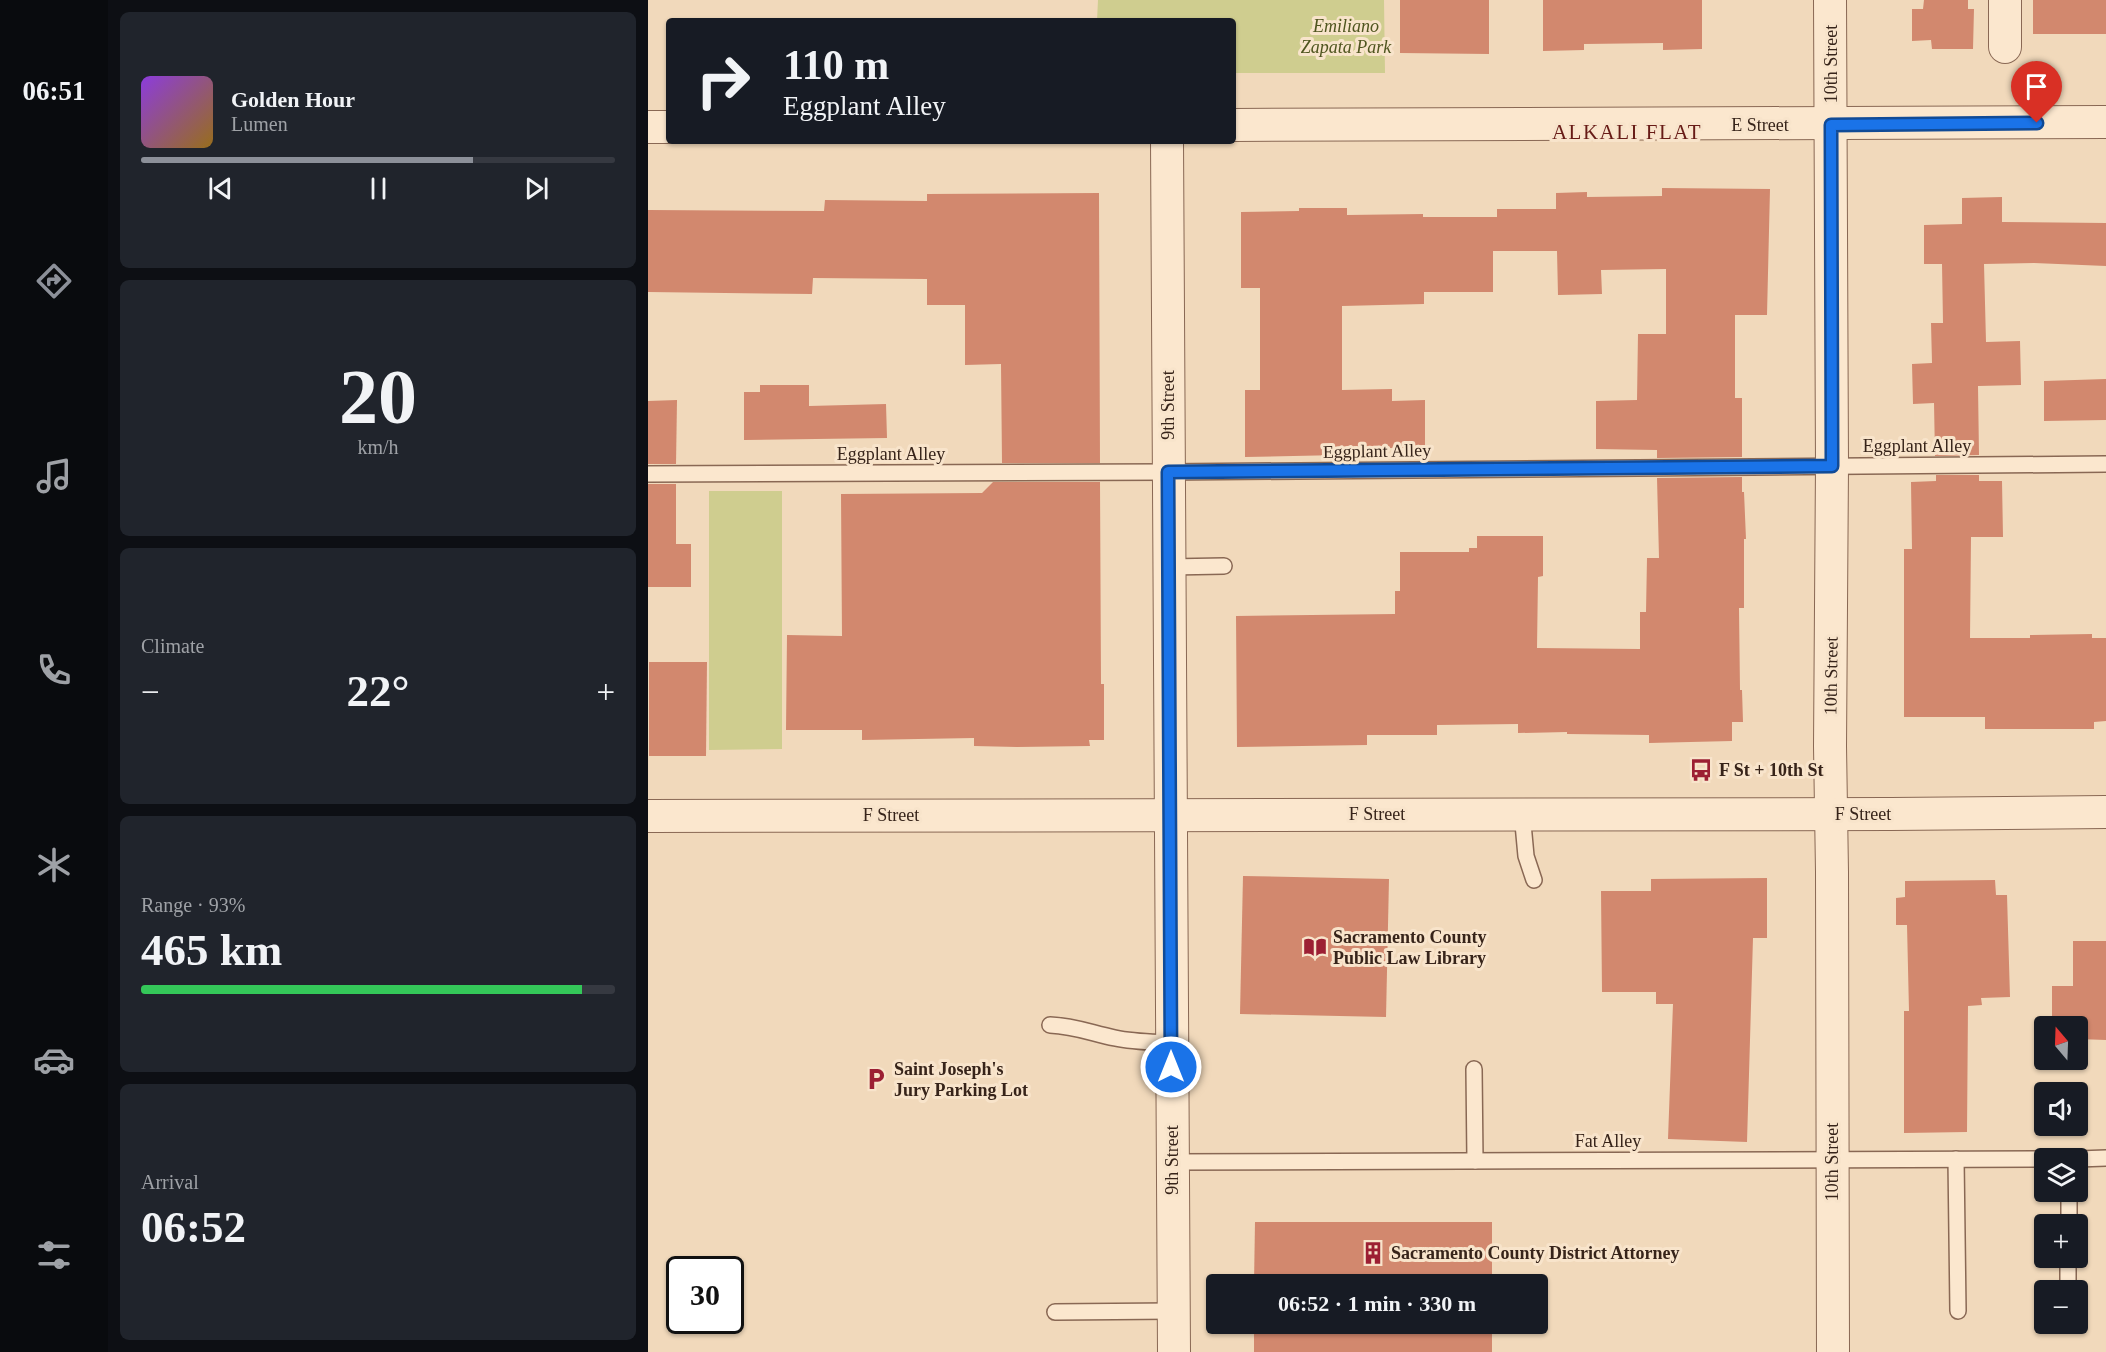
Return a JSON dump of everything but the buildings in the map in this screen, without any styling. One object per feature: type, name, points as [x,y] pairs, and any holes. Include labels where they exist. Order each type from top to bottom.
[{"type":"street","name":"10th Street","points":[[1830,0],[1833,1352]]},
{"type":"street","points":[[2005,0],[2005,46]]},
{"type":"street","name":"E Street","points":[[1236,125],[1831,125],[2106,122]]},
{"type":"street","points":[[648,127],[666,127]]},
{"type":"street","name":"9th Street","points":[[1167,144],[1173,1352]]},
{"type":"street","name":"F Street","points":[[648,816],[2106,812]]},
{"type":"lane","name":"Eggplant Alley","points":[[648,474],[2106,464]]},
{"type":"lane","points":[[1169,567],[1224,566]]},
{"type":"lane","points":[[1522,813],[1526,856],[1534,880]]},
{"type":"lane","points":[[1050,1025],[1077,1027],[1114,1038],[1138,1042],[1171,1043]]},
{"type":"lane","points":[[1474,1069],[1475,1161]]},
{"type":"lane","points":[[2088,1158],[2106,1158]]},
{"type":"lane","points":[[1956,1159],[1958,1311]]},
{"type":"lane","name":"Fat Alley","points":[[1172,1162],[2034,1159]]},
{"type":"lane","points":[[1055,1312],[1173,1311]]},
{"type":"green space","name":"Emiliano Zapata Park","points":[[1098,0],[1384,0],[1385,73],[1236,73],[1236,18],[1097,18]]},
{"type":"green space","points":[[709,491],[782,491],[782,749],[709,750]]},
{"type":"place","name":"F St + 10th St","points":[[1701,770]]},
{"type":"place","name":"Sacramento County Public Law Library","points":[[1315,947]]},
{"type":"place","name":"Saint Joseph's Jury Parking Lot","points":[[876,1079]]},
{"type":"place","name":"Sacramento County District Attorney","points":[[1373,1253]]},
{"type":"district","name":"ALKALI FLAT","points":[[1627,132]]},
{"type":"route","points":[[1171,1067],[1168,472],[1832,466],[1831,125],[2037,123]]}]
